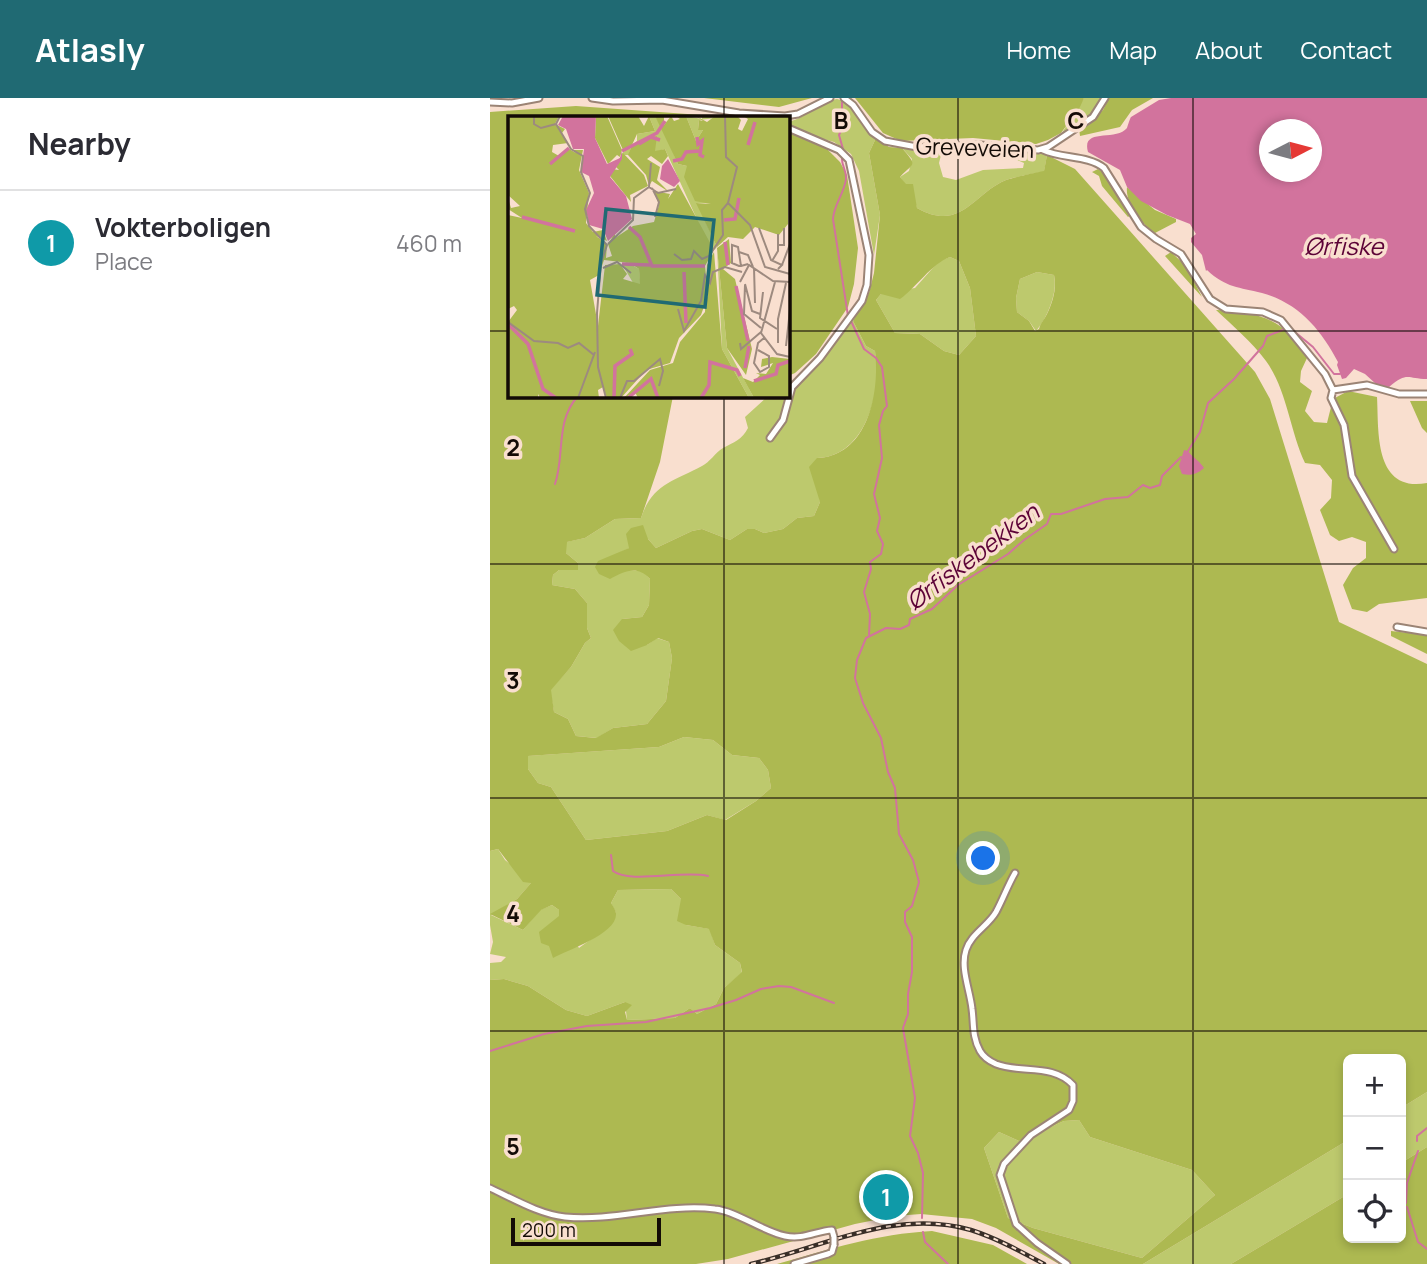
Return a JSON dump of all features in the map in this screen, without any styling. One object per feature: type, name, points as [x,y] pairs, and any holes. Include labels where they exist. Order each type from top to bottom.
[{"type":"street","points":[[490,102],[512,103],[539,98]]},
{"type":"street","points":[[592,98],[613,101],[662,100],[747,114],[790,116],[830,98]]},
{"type":"street","name":"Greveveien","points":[[844,98],[853,105],[872,132],[885,141],[917,148],[980,145],[1043,150],[1093,117],[1105,98]]},
{"type":"street","points":[[747,114],[753,116]]},
{"type":"street","points":[[770,438],[783,420],[792,387],[820,358],[862,301],[867,285],[869,256],[849,160],[839,150],[789,128]]},
{"type":"street","points":[[1043,150],[1055,156],[1096,162],[1104,168],[1141,227],[1181,254],[1205,294],[1216,304],[1226,309],[1273,315],[1288,328],[1325,374],[1332,388],[1331,398],[1344,425],[1352,476],[1394,550]]},
{"type":"street","points":[[1332,388],[1367,385],[1399,394],[1427,394]]},
{"type":"street","points":[[1397,627],[1427,632]]},
{"type":"street","points":[[1015,873],[997,910],[966,948],[964,958],[967,983],[976,1042],[985,1059],[1004,1067],[1065,1076],[1073,1085],[1073,1101],[1069,1110],[1031,1135],[1004,1164],[1000,1175],[1016,1224],[1067,1264]]},
{"type":"street","points":[[490,1188],[535,1209],[564,1217],[670,1209],[717,1209],[786,1237],[807,1237],[832,1230],[832,1252],[794,1264]]},
{"type":"green space","points":[[704,98],[812,98],[779,107]]},
{"type":"green space","points":[[855,98],[1084,98],[1061,133],[1036,144],[973,138],[901,141],[883,133]]},
{"type":"green space","points":[[1084,98],[1103,98],[1096,111],[1060,136]]},
{"type":"green space","points":[[1109,98],[1153,98],[1132,110],[1120,127],[1080,136],[1079,128],[1103,110]]},
{"type":"green space","points":[[837,99],[846,102],[876,138],[869,153],[880,215],[874,255],[859,171],[851,154],[834,142],[789,129],[789,122]]},
{"type":"green space","points":[[576,106],[715,116],[508,116],[508,397],[673,397],[660,462],[641,518],[615,519],[585,538],[567,542],[566,553],[578,563],[578,570],[559,570],[553,575],[552,585],[575,589],[587,603],[587,628],[591,638],[551,690],[554,712],[568,719],[576,736],[596,738],[613,728],[647,724],[666,701],[672,658],[669,642],[658,638],[631,651],[619,641],[613,630],[622,619],[642,617],[649,605],[650,579],[636,571],[610,579],[599,574],[595,567],[598,561],[629,548],[626,534],[631,528],[643,525],[648,539],[656,548],[692,531],[702,529],[730,540],[747,529],[764,533],[783,529],[797,518],[814,516],[820,502],[809,467],[817,458],[834,455],[848,446],[867,419],[875,385],[875,351],[866,346],[853,321],[869,293],[874,273],[880,215],[869,153],[876,138],[889,147],[902,148],[910,158],[911,166],[900,177],[906,184],[913,184],[917,208],[932,215],[956,214],[1006,180],[1044,171],[1047,155],[1075,169],[1255,372],[1270,399],[1339,622],[1427,664],[1427,1092],[1406,1105],[1406,1054],[1343,1054],[1343,1143],[1143,1264],[1059,1264],[996,1228],[972,1219],[921,1214],[855,1224],[728,1259],[696,1264],[490,1264],[490,980],[504,979],[528,986],[566,1010],[587,1016],[625,1002],[632,1005],[625,1012],[627,1020],[675,1018],[690,1008],[697,1014],[716,1004],[724,988],[742,972],[740,963],[715,945],[709,929],[677,921],[681,899],[671,889],[618,890],[611,903],[616,913],[609,928],[553,958],[549,946],[541,943],[539,932],[559,916],[559,910],[552,905],[541,910],[523,930],[490,914],[517,899],[531,883],[523,882],[498,849],[490,851],[490,112]],"holes":[[[950,257],[959,261],[970,288],[976,336],[959,355],[944,351],[920,334],[895,333],[876,300],[881,294],[900,299],[943,260]],[[1037,272],[1054,275],[1055,289],[1051,305],[1039,329],[1035,331],[1029,321],[1017,312],[1016,298],[1020,279]],[[684,737],[713,740],[732,755],[759,758],[768,770],[771,788],[726,820],[707,815],[667,831],[586,840],[551,787],[538,783],[528,769],[528,756],[659,747]],[[1079,1120],[1090,1137],[1192,1170],[1215,1195],[1142,1258],[1033,1228],[1008,1218],[984,1148],[999,1132],[1019,1141],[1064,1121]]]},
{"type":"green space","points":[[789,132],[827,149],[840,162],[847,175],[858,248],[848,307],[816,354],[789,376]]},
{"type":"green space","points":[[902,148],[942,151],[939,163],[943,177],[956,180],[983,170],[1023,168],[1024,163],[1010,157],[1010,154],[1038,152],[1047,155],[1044,172],[1006,180],[956,214],[945,216],[932,215],[917,208],[913,195],[900,177],[909,171],[912,159]]},
{"type":"green space","points":[[1098,169],[1105,174],[1131,215],[1128,217],[1102,186],[1099,176],[1092,172]]},
{"type":"green space","points":[[1127,187],[1155,210],[1176,219],[1176,222],[1155,233],[1135,213]]},
{"type":"green space","points":[[1171,252],[1186,266],[1202,297],[1165,256]]},
{"type":"green space","points":[[950,257],[959,261],[970,288],[976,336],[959,355],[944,351],[920,334],[895,333],[876,300],[881,294],[915,288],[939,261]]},
{"type":"green space","points":[[1037,272],[1054,275],[1055,282],[1051,305],[1036,331],[1029,321],[1017,312],[1016,298],[1020,279]]},
{"type":"green space","points":[[1216,310],[1258,316],[1274,322],[1288,334],[1307,358],[1301,371],[1300,382],[1312,391],[1305,411],[1314,422],[1327,423],[1333,399],[1348,391],[1377,397],[1379,441],[1388,469],[1397,478],[1409,483],[1427,483],[1427,598],[1379,604],[1367,612],[1352,609],[1343,585],[1353,568],[1366,558],[1366,542],[1352,537],[1339,541],[1330,535],[1320,510],[1331,498],[1332,480],[1320,465],[1305,463],[1273,372],[1255,347]]},
{"type":"green space","points":[[853,321],[866,346],[875,351],[875,392],[861,431],[843,450],[831,456],[817,458],[820,502],[814,516],[797,518],[783,529],[764,533],[747,529],[730,540],[702,529],[656,548],[648,539],[615,555],[628,570],[643,571],[650,579],[649,605],[642,617],[622,619],[647,645],[657,638],[669,642],[672,658],[666,701],[647,724],[613,728],[597,738],[576,736],[568,719],[554,712],[550,690],[571,667],[585,643],[591,638],[587,628],[587,603],[575,589],[552,585],[553,575],[578,563],[566,553],[566,542],[585,538],[615,519],[641,518],[651,498],[665,485],[705,464],[720,450],[740,438],[748,428],[745,417],[767,397],[789,397],[789,386],[805,379]]},
{"type":"green space","points":[[1410,401],[1427,401],[1427,433],[1422,428]]},
{"type":"green space","points":[[1391,631],[1427,635],[1427,654],[1391,636]]},
{"type":"green space","points":[[684,737],[713,740],[732,755],[759,758],[768,770],[771,788],[756,801],[725,820],[707,815],[667,831],[586,840],[551,787],[538,783],[528,769],[527,756],[659,747]]},
{"type":"green space","points":[[498,849],[505,860],[532,882],[517,899],[491,915],[523,930],[540,910],[552,905],[559,910],[559,916],[579,948],[604,931],[611,921],[616,913],[611,903],[618,890],[671,889],[681,899],[686,925],[710,929],[715,945],[740,963],[742,973],[724,988],[716,1004],[697,1014],[690,1008],[675,1018],[627,1020],[625,1002],[587,1016],[566,1010],[528,986],[504,979],[490,980],[490,963],[501,962],[506,957],[490,954],[493,942],[490,925],[490,851]]},
{"type":"green space","points":[[1427,1092],[1427,1147],[1406,1160],[1406,1117],[1406,1105]]},
{"type":"green space","points":[[1079,1120],[1090,1137],[1192,1170],[1215,1195],[1142,1258],[1033,1228],[1008,1218],[984,1148],[999,1132],[1019,1141],[1064,1121]]},
{"type":"green space","points":[[1343,1143],[1343,1197],[1231,1264],[1143,1264]]},
{"type":"green space","points":[[1427,1147],[1427,1264],[1231,1264],[1343,1197],[1343,1243],[1406,1243],[1406,1160]]},
{"type":"green space","points":[[932,1231],[993,1245],[1027,1264],[777,1264],[873,1239]]},
{"type":"water","name":"Ørfiske","points":[[1171,98],[1427,98],[1427,379],[1404,377],[1389,387],[1376,384],[1354,369],[1342,379],[1338,362],[1331,350],[1308,319],[1298,311],[1262,293],[1227,284],[1206,271],[1202,255],[1191,242],[1191,238],[1196,234],[1190,224],[1141,201],[1127,187],[1120,170],[1088,152],[1087,144],[1090,140],[1122,132],[1127,128],[1131,117],[1159,100]]},
{"type":"water","points":[[1184,450],[1204,468],[1194,474],[1182,474],[1179,466]]},
{"type":"waterway","points":[[842,102],[842,128],[839,135],[843,149]]},
{"type":"waterway","points":[[842,157],[846,179],[833,219],[848,316]]},
{"type":"waterway","points":[[851,321],[864,349],[876,358],[882,367],[887,406],[879,425],[882,458],[874,494],[880,518],[877,531],[883,544],[881,554],[870,562],[871,569],[864,592],[870,614],[869,635]]},
{"type":"waterway","name":"Ørfiskebekken","points":[[1290,328],[1313,347],[1334,374],[1340,374]]},
{"type":"waterway","name":"Ørfiskebekken","points":[[1188,451],[1200,432],[1208,403],[1234,379],[1263,346],[1267,336],[1285,329]]},
{"type":"waterway","points":[[555,484],[563,427],[577,397]]},
{"type":"waterway","name":"Ørfiskebekken","points":[[922,1218],[923,1173],[910,1136],[915,1098],[903,1028],[908,1014],[912,972],[912,937],[905,922],[905,912],[912,906],[919,882],[913,860],[899,834],[895,788],[888,772],[881,738],[863,703],[855,678],[857,660],[866,638],[886,628],[900,629],[909,625],[910,619],[932,609],[958,585],[1008,554],[1047,524],[1051,514],[1061,514],[1105,499],[1128,497],[1143,485],[1150,488],[1160,485],[1162,476],[1181,457]]},
{"type":"waterway","points":[[611,855],[613,871],[621,875],[708,876]]},
{"type":"waterway","points":[[490,1051],[544,1034],[587,1026],[646,1022],[710,1008],[761,989],[779,986],[791,987],[834,1003]]},
{"type":"waterway","points":[[1417,1141],[1417,1136],[1427,1128]]},
{"type":"waterway","points":[[1406,1203],[1407,1183],[1418,1151]]},
{"type":"waterway","points":[[1407,1207],[1418,1242],[1427,1249]]},
{"type":"waterway","name":"Ørfiskebekken","points":[[923,1232],[925,1242],[948,1264]]},
{"type":"railway","points":[[751,1264],[860,1232],[915,1224],[943,1224],[971,1230],[1044,1264]]},
{"type":"place","name":"Vokterboligen","points":[[886,1197]]}]
